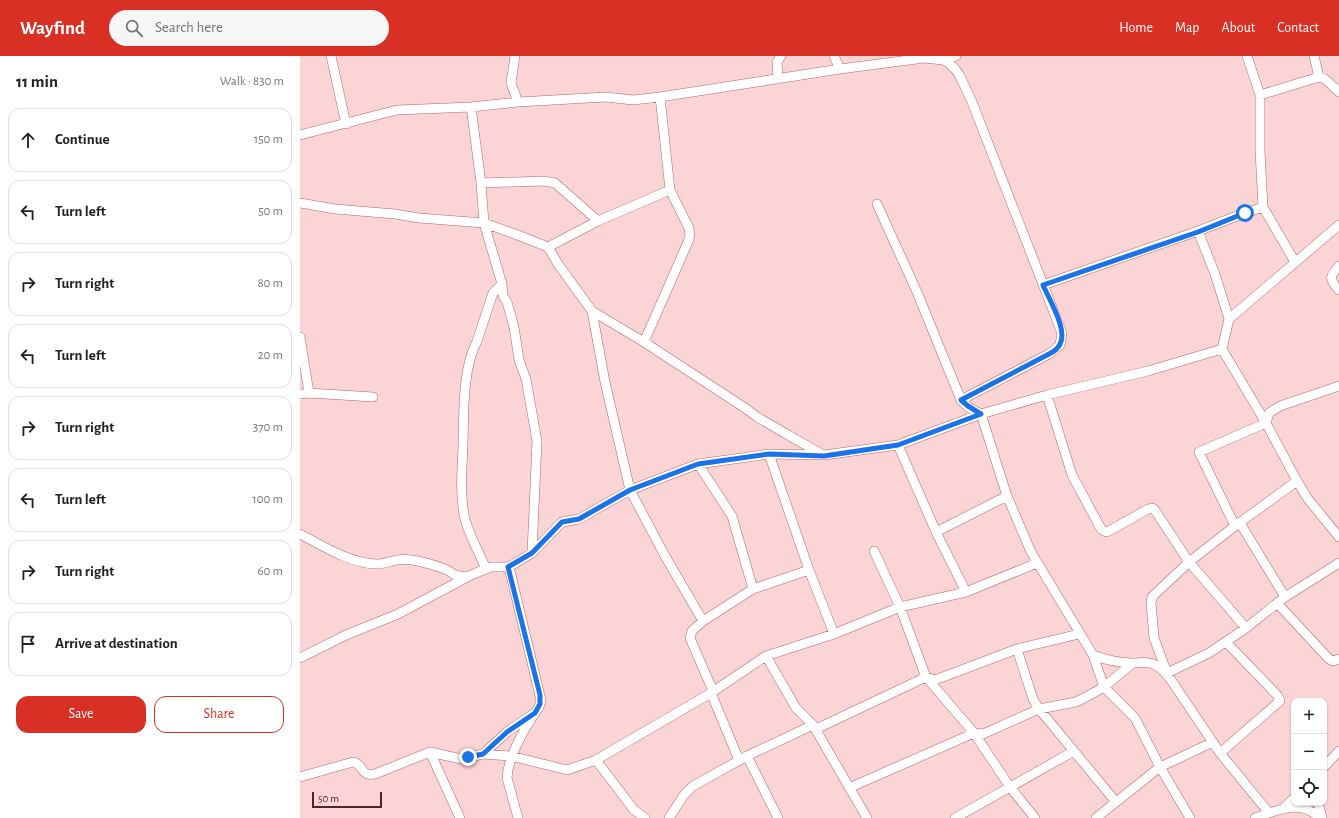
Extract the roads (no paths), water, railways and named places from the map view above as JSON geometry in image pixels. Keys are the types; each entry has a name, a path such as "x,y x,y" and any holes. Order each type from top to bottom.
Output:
{"street":[{"path":"330,56 346,124"},
{"path":"515,56 511,83 518,102"},
{"path":"778,80 777,62 781,56"},
{"path":"834,56 840,69"},
{"path":"1247,56 1260,95 1260,151 1263,208 1295,262"},
{"path":"1314,56 1319,77"},
{"path":"300,135 397,110 471,107 518,102 606,97 634,100 778,80 840,69 924,58 948,58 955,68 972,102 1043,285 1062,328 1062,339 1060,345 1049,354 961,400"},
{"path":"1260,95 1319,77 1325,79 1339,92"},
{"path":"644,342 690,236 688,228 670,190 660,97"},
{"path":"471,107 481,183 484,223 502,284 503,296 507,302 514,327 519,360 526,379 537,441 532,553"},
{"path":"481,183 544,181 555,183 598,221"},
{"path":"548,247 598,221 670,190"},
{"path":"300,203 335,209 484,223 548,247 558,264 592,311 644,342 757,417 824,456"},
{"path":"877,204 917,292 961,400 981,414 1007,496 1037,563 1093,655 1104,687 1135,718 1160,767 1190,818"},
{"path":"1043,285 1263,208"},
{"path":"1229,319 1339,225"},
{"path":"1198,232 1215,274 1229,319 1222,349 1266,423 1308,499 1339,537"},
{"path":"1339,266 1332,273 1331,278 1332,282 1339,290"},
{"path":"486,569 464,516 461,494 464,411 467,370 473,348 477,341 493,293 502,284"},
{"path":"592,311 605,382 630,490 664,556 704,621"},
{"path":"300,337 305,393 373,397"},
{"path":"300,658 346,636 398,614 471,575 486,569 508,567 532,553 562,522 579,519 630,490 698,464 769,454 824,456 898,445 981,414 1047,395 1148,371 1222,349"},
{"path":"1266,423 1269,412 1274,409 1339,386"},
{"path":"1047,395 1072,475 1101,529 1106,532 1109,531 1152,508 1157,512 1188,562 1246,628"},
{"path":"1266,423 1199,452 1237,524 1285,597"},
{"path":"898,445 936,532 966,592"},
{"path":"769,454 809,570 834,634"},
{"path":"698,464 732,516 753,589"},
{"path":"1269,813 1220,753 1165,672 1154,638 1151,603 1152,597 1188,562 1237,524 1297,481"},
{"path":"936,532 1007,496"},
{"path":"300,534 316,544 354,560 378,564 397,560 419,561 445,569 456,576 471,575"},
{"path":"874,551 900,607 926,677 974,733 1010,788 1035,818"},
{"path":"300,777 353,762 356,762 366,774 375,774 430,752 461,759 483,754 511,756 567,770 596,760 712,692 766,656 834,634 900,607 966,592 1037,563"},
{"path":"1165,672 1209,653 1246,628 1285,597 1339,563"},
{"path":"508,567 540,695 540,704 511,756 507,778 518,818"},
{"path":"778,818 743,758 712,692 690,638 692,631 704,621 753,589 809,570"},
{"path":"1277,603 1329,659 1333,661 1339,658"},
{"path":"766,656 796,708 816,729 926,677 935,680 1017,649 1079,634"},
{"path":"1220,753 1280,701 1278,696 1226,642"},
{"path":"1017,649 1034,699 1039,709 1116,802"},
{"path":"1093,655 1107,660 1150,663 1156,665 1165,672"},
{"path":"849,788 974,733 983,734 1039,709 1076,702 1104,687 1133,663"},
{"path":"483,754 507,732 535,713"},
{"path":"669,818 687,791 693,786 743,758 813,725"},
{"path":"813,725 867,818"},
{"path":"1096,818 1160,767 1213,742"},
{"path":"954,818 1074,751"},
{"path":"430,752 460,818"},
{"path":"1327,764 1339,752"},
{"path":"596,760 634,810 645,818"},
{"path":"1284,808 1291,801"},
{"path":"1319,806 1321,818"},
{"path":"1256,818 1284,808 1302,808 1312,811 1321,818"}]}
